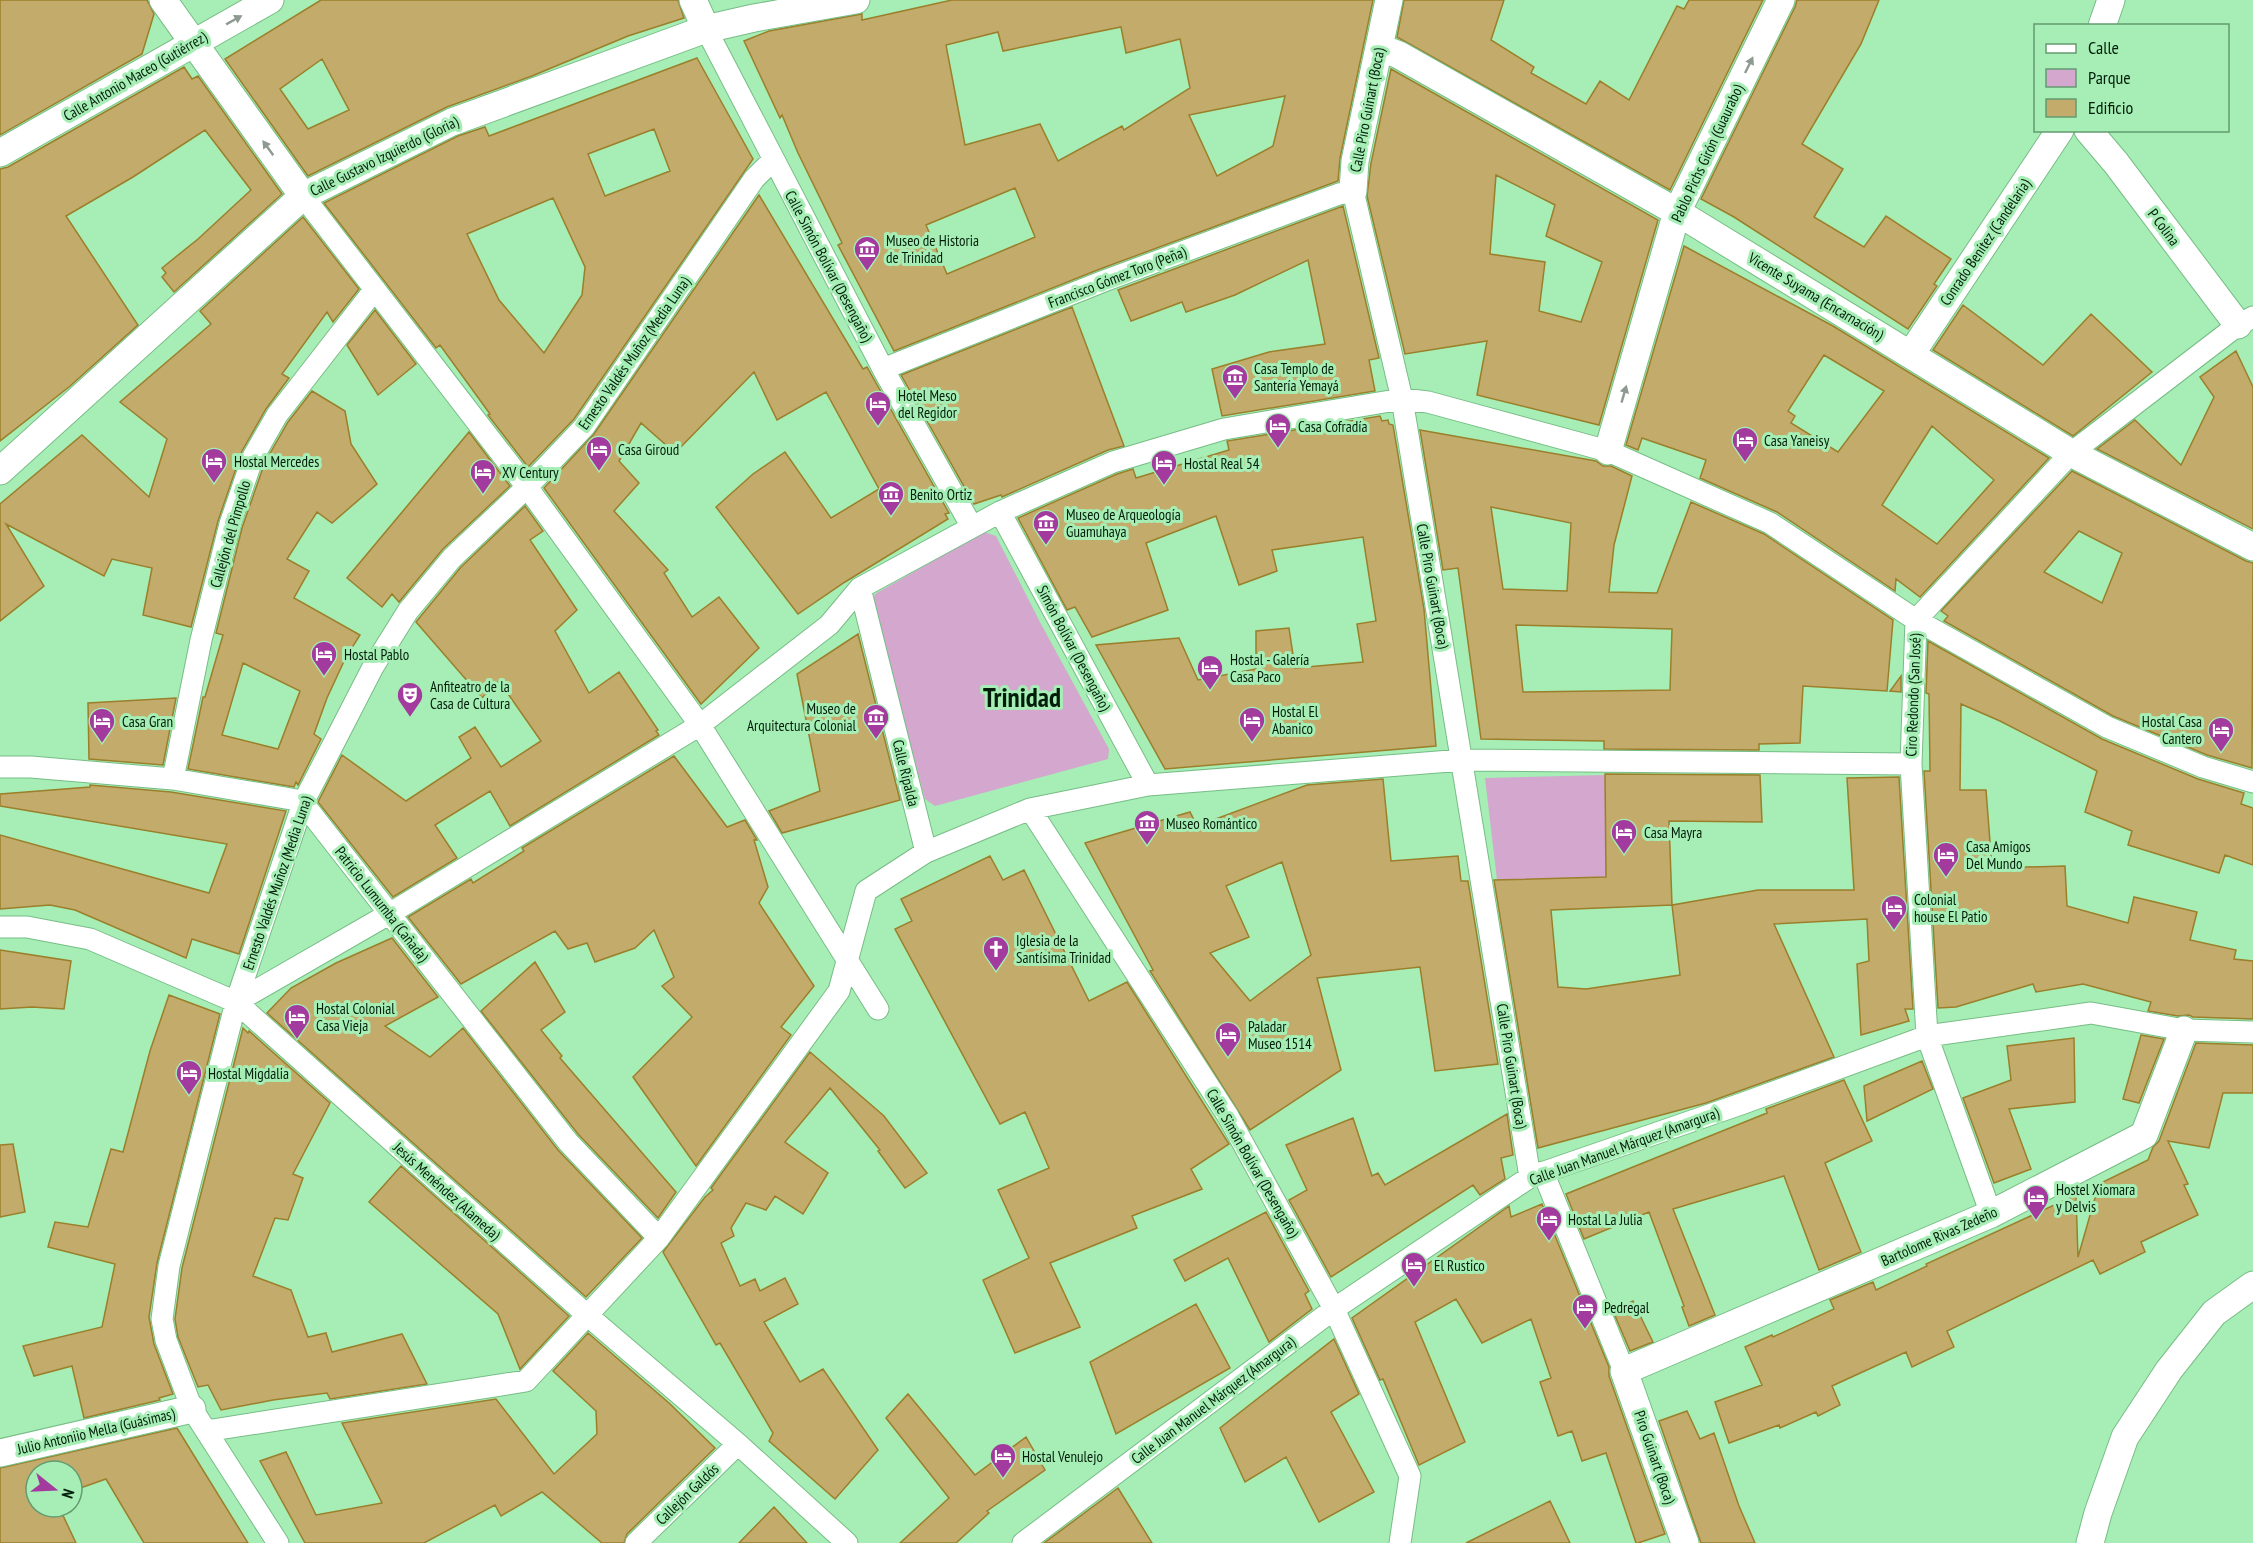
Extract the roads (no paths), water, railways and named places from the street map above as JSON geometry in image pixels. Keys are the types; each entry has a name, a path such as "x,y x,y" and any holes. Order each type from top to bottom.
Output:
{"street":[{"path":"163,0 192,44 303,196 527,487 700,725 878,1009"},
{"name":"Calle Antonio Maceo (Gutiérrez)","path":"0,153 270,0"},
{"name":"Calle Simón Bolívar (Desengaño)","path":"693,0 773,160 883,369 972,527"},
{"name":"Calle Gustavo Izquierdo (Gloria)","path":"0,471 303,196 452,122 706,29 856,0"},
{"name":"Calle Piro Guinart (Boca)","path":"1389,0 1355,161 1353,191 1402,399 1463,760 1537,1174 1624,1371"},
{"name":"Pablo Pichs Girón (Guaurabo)","path":"1608,451 1677,212 1781,0"},
{"path":"2103,24 2111,0"},
{"name":"Vicente Suyama (Encarnación)","path":"1379,47 1399,55 1677,212 2071,453 2253,547"},
{"name":"Conrado Benítez (Candelaria)","path":"1911,354 2059,132"},
{"name":"P Colina","path":"2090,132 2245,321"},
{"name":"Ernesto Valdés Muñoz (Media Luna)","path":"278,1543 199,1420 166,1340 162,1319 164,1296 236,1002 303,803 373,667 408,610 452,558 527,487 584,427 754,179 773,160"},
{"name":"Francisco Gómez Toro (Peña)","path":"883,369 1104,282 1328,198 1353,191"},
{"name":"Callejón del Pimpollo","path":"173,778 204,628 230,524 253,457 277,416 375,289"},
{"name":"Ciro Redondo (San José)","path":"1991,1214 1928,1036 1911,764 1916,620 2071,453 2245,321"},
{"path":"236,1002 389,914 700,725 829,625 860,588 1000,512 1113,462 1224,429 1402,399 1428,402 1608,451 1770,524 1916,620 2107,727 2204,767 2253,782"},
{"name":"Simón Bolívar (Desengaño)","path":"1000,512 1148,785"},
{"name":"Calle Ripalda","path":"860,588 926,852"},
{"path":"199,1420 526,1381 659,1238 839,991 846,958 866,891 926,852 1030,809 1148,785 1463,760 1911,764"},
{"path":"0,767 32,767 173,778 303,803"},
{"name":"Patricio Lumumba (Cañada)","path":"303,803 568,1142 659,1238"},
{"name":"Calle Simón Bolívar (Desengaño)","path":"1030,809 1228,1116 1334,1309 1410,1476 1400,1543"},
{"name":"Jesús Menéndez (Alameda)","path":"0,927 27,927 90,939 236,1002 587,1316 738,1444 847,1543"},
{"name":"Calle Juan Manuel Márquez (Amargura)","path":"1023,1543 1334,1309 1537,1174 1742,1104 1928,1036 2091,1013 2184,1030 2253,1032"},
{"name":"Bartolome Rivas Zedeño","path":"1624,1371 1991,1214 2144,1135 2184,1030"},
{"path":"2090,1543 2098,1512 2125,1437 2169,1370 2214,1313 2253,1285"},
{"name":"Piro Guinart (Boca)","path":"1624,1371 1680,1541"},
{"name":"Julio Antoniio Mella (Guásimas)","path":"0,1453 199,1420"},
{"name":"Callejón Galdós","path":"636,1543 738,1444"}],"place":[{"name":"Museo de Historia de Trinidad","path":"867,272"},
{"name":"Casa Templo de Santería Yemayá","path":"1235,400"},
{"name":"Hotel Meso del Regidor","path":"878,427"},
{"name":"Casa Cofradía","path":"1278,449"},
{"name":"Casa Yaneisy","path":"1745,463"},
{"name":"Casa Giroud","path":"599,472"},
{"name":"Hostal Mercedes","path":"214,484"},
{"name":"Hostal Real 54","path":"1164,486"},
{"name":"XV Century","path":"483,495"},
{"name":"Benito Ortiz","path":"891,517"},
{"name":"Museo de Arqueología Guamuhaya","path":"1046,546"},
{"name":"Hostal Pablo","path":"324,677"},
{"name":"Hostal - Galería Casa Paco","path":"1210,691"},
{"name":"Anfiteatro de la Casa de Cultura","path":"410,718"},
{"name":"Museo de Arquitectura Colonial","path":"876,740"},
{"name":"Hostal El Abanico","path":"1252,743"},
{"name":"Casa Gran","path":"102,744"},
{"name":"Hostal Casa Cantero","path":"2221,753"},
{"name":"Museo Romántico","path":"1147,846"},
{"name":"Casa Mayra","path":"1624,855"},
{"name":"Casa Amigos Del Mundo","path":"1946,878"},
{"name":"Colonial house El Patio","path":"1894,931"},
{"name":"Iglesia de la Santísima Trinidad","path":"996,972"},
{"name":"Hostal Colonial Casa Vieja","path":"297,1040"},
{"name":"Paladar Museo 1514","path":"1228,1058"},
{"name":"Hostal Migdalia","path":"189,1096"},
{"name":"Hostel Xiomara y Delvis","path":"2036,1221"},
{"name":"Hostal La Julia","path":"1549,1242"},
{"name":"El Rustico","path":"1414,1288"},
{"name":"Pedregal","path":"1585,1330"},
{"name":"Hostal Venulejo","path":"1003,1479"}],"district":[{"name":"Trinidad","path":"1022,697"}]}
